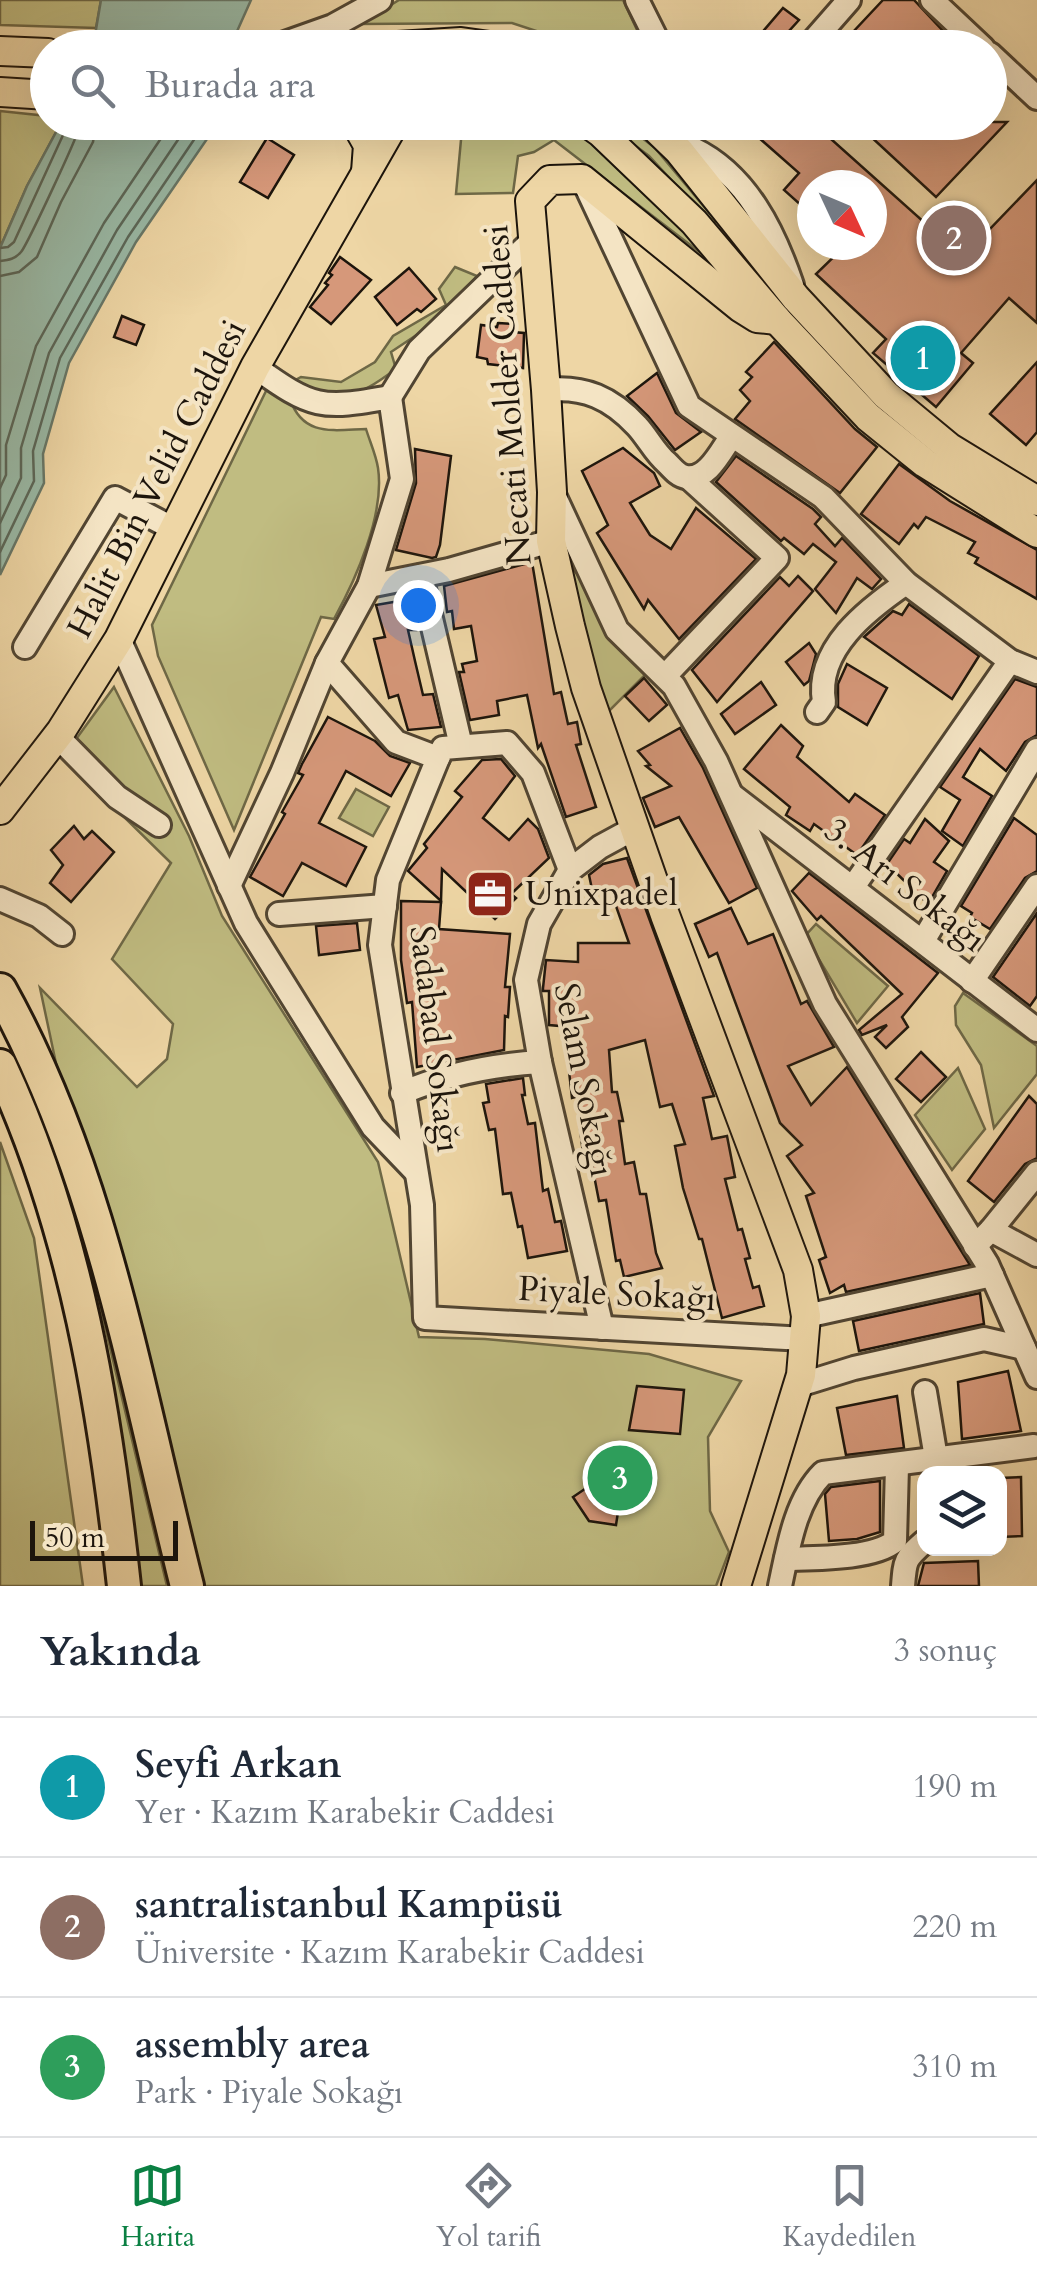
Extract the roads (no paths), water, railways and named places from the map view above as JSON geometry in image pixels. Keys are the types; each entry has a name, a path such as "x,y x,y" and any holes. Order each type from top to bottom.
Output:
{"highway":[{"path":"0,990 33,1053 82,1179 126,1336 187,1586"},
{"path":"0,1066 50,1192 64,1242 96,1388 124,1586"}],"main road":[{"path":"0,51 30,52"},
{"path":"0,92 30,94"},
{"path":"365,140 366,172"},
{"name":"Halit Bin Velid Caddesi","path":"0,810 57,736 119,639 255,367 385,140"},
{"path":"608,140 694,222 777,320 868,417 938,472 1037,533"},
{"path":"668,140 796,298 886,395 950,448 1037,501"},
{"path":"582,179 742,308 757,318 777,320"},
{"name":"Necati Molder Caddesi","path":"582,179 550,180 530,200 546,390 551,541 586,688 798,1270 806,1328 802,1375 736,1586"},
{"path":"777,320 796,298"}],"street":[{"path":"322,30 380,0"},
{"path":"636,0 652,30"},
{"path":"822,30 849,0"},
{"path":"932,0 964,30"},
{"path":"1007,70 1037,98"},
{"path":"679,140 679,151"},
{"path":"582,179 689,406 822,498 906,582 1010,661 1037,672"},
{"path":"230,886 327,662 369,586 402,479 390,397 419,350 533,240"},
{"path":"255,367 299,399 342,406 390,397"},
{"path":"546,390 569,388 598,393 636,425 662,459 689,478 777,558 665,676"},
{"path":"689,478 709,468 730,437"},
{"path":"552,492 617,630 674,686 716,761 825,1004 983,1238 992,1275 1037,1377"},
{"path":"25,647 116,498 174,529"},
{"path":"369,586 422,576 551,541"},
{"path":"422,576 461,746"},
{"path":"816,712 824,702 822,692 831,656 862,615 906,582"},
{"path":"119,639 246,923 373,1127 416,1172"},
{"path":"853,888 1010,661"},
{"path":"327,662 396,742 438,758 443,748 507,742 533,773 570,870"},
{"path":"57,736 118,797 159,825"},
{"path":"923,941 1037,750"},
{"name":"Sadabad Sokağı","path":"426,1318 422,1205 380,945 388,880 438,758"},
{"name":"3. Arı Sokağı","path":"730,794 1037,1030"},
{"name":"Selam Sokağı","path":"602,1328 540,1062 526,980 539,924 570,870 600,847 635,828"},
{"path":"972,981 1037,886"},
{"path":"0,899 39,916 62,934"},
{"path":"279,914 385,906"},
{"path":"402,1094 430,1081 540,1062"},
{"path":"983,1238 1037,1173"},
{"path":"983,1238 1037,1255"},
{"name":"Piyale Sokağı","path":"426,1318 602,1328 806,1328 992,1275"},
{"path":"796,1386 854,1368 984,1339 1024,1348"},
{"path":"925,1392 936,1466 1034,1446"},
{"path":"786,1559 888,1547 895,1541 898,1525 898,1466"},
{"path":"780,1586 808,1492 820,1476 917,1466"},
{"path":"903,1586 905,1561 917,1547"}],"water":[{"path":"101,0 251,0 238,30 96,30"},
{"path":"52,140 206,140 136,242 69,363 43,454 44,483 0,575 0,248"}],"place":[{"name":"santralistanbul Kampüsü","path":"954,238"},
{"name":"Seyfi Arkan","path":"923,358"},
{"name":"Unixpadel","path":"490,894"},
{"name":"assembly area","path":"620,1478"}]}
